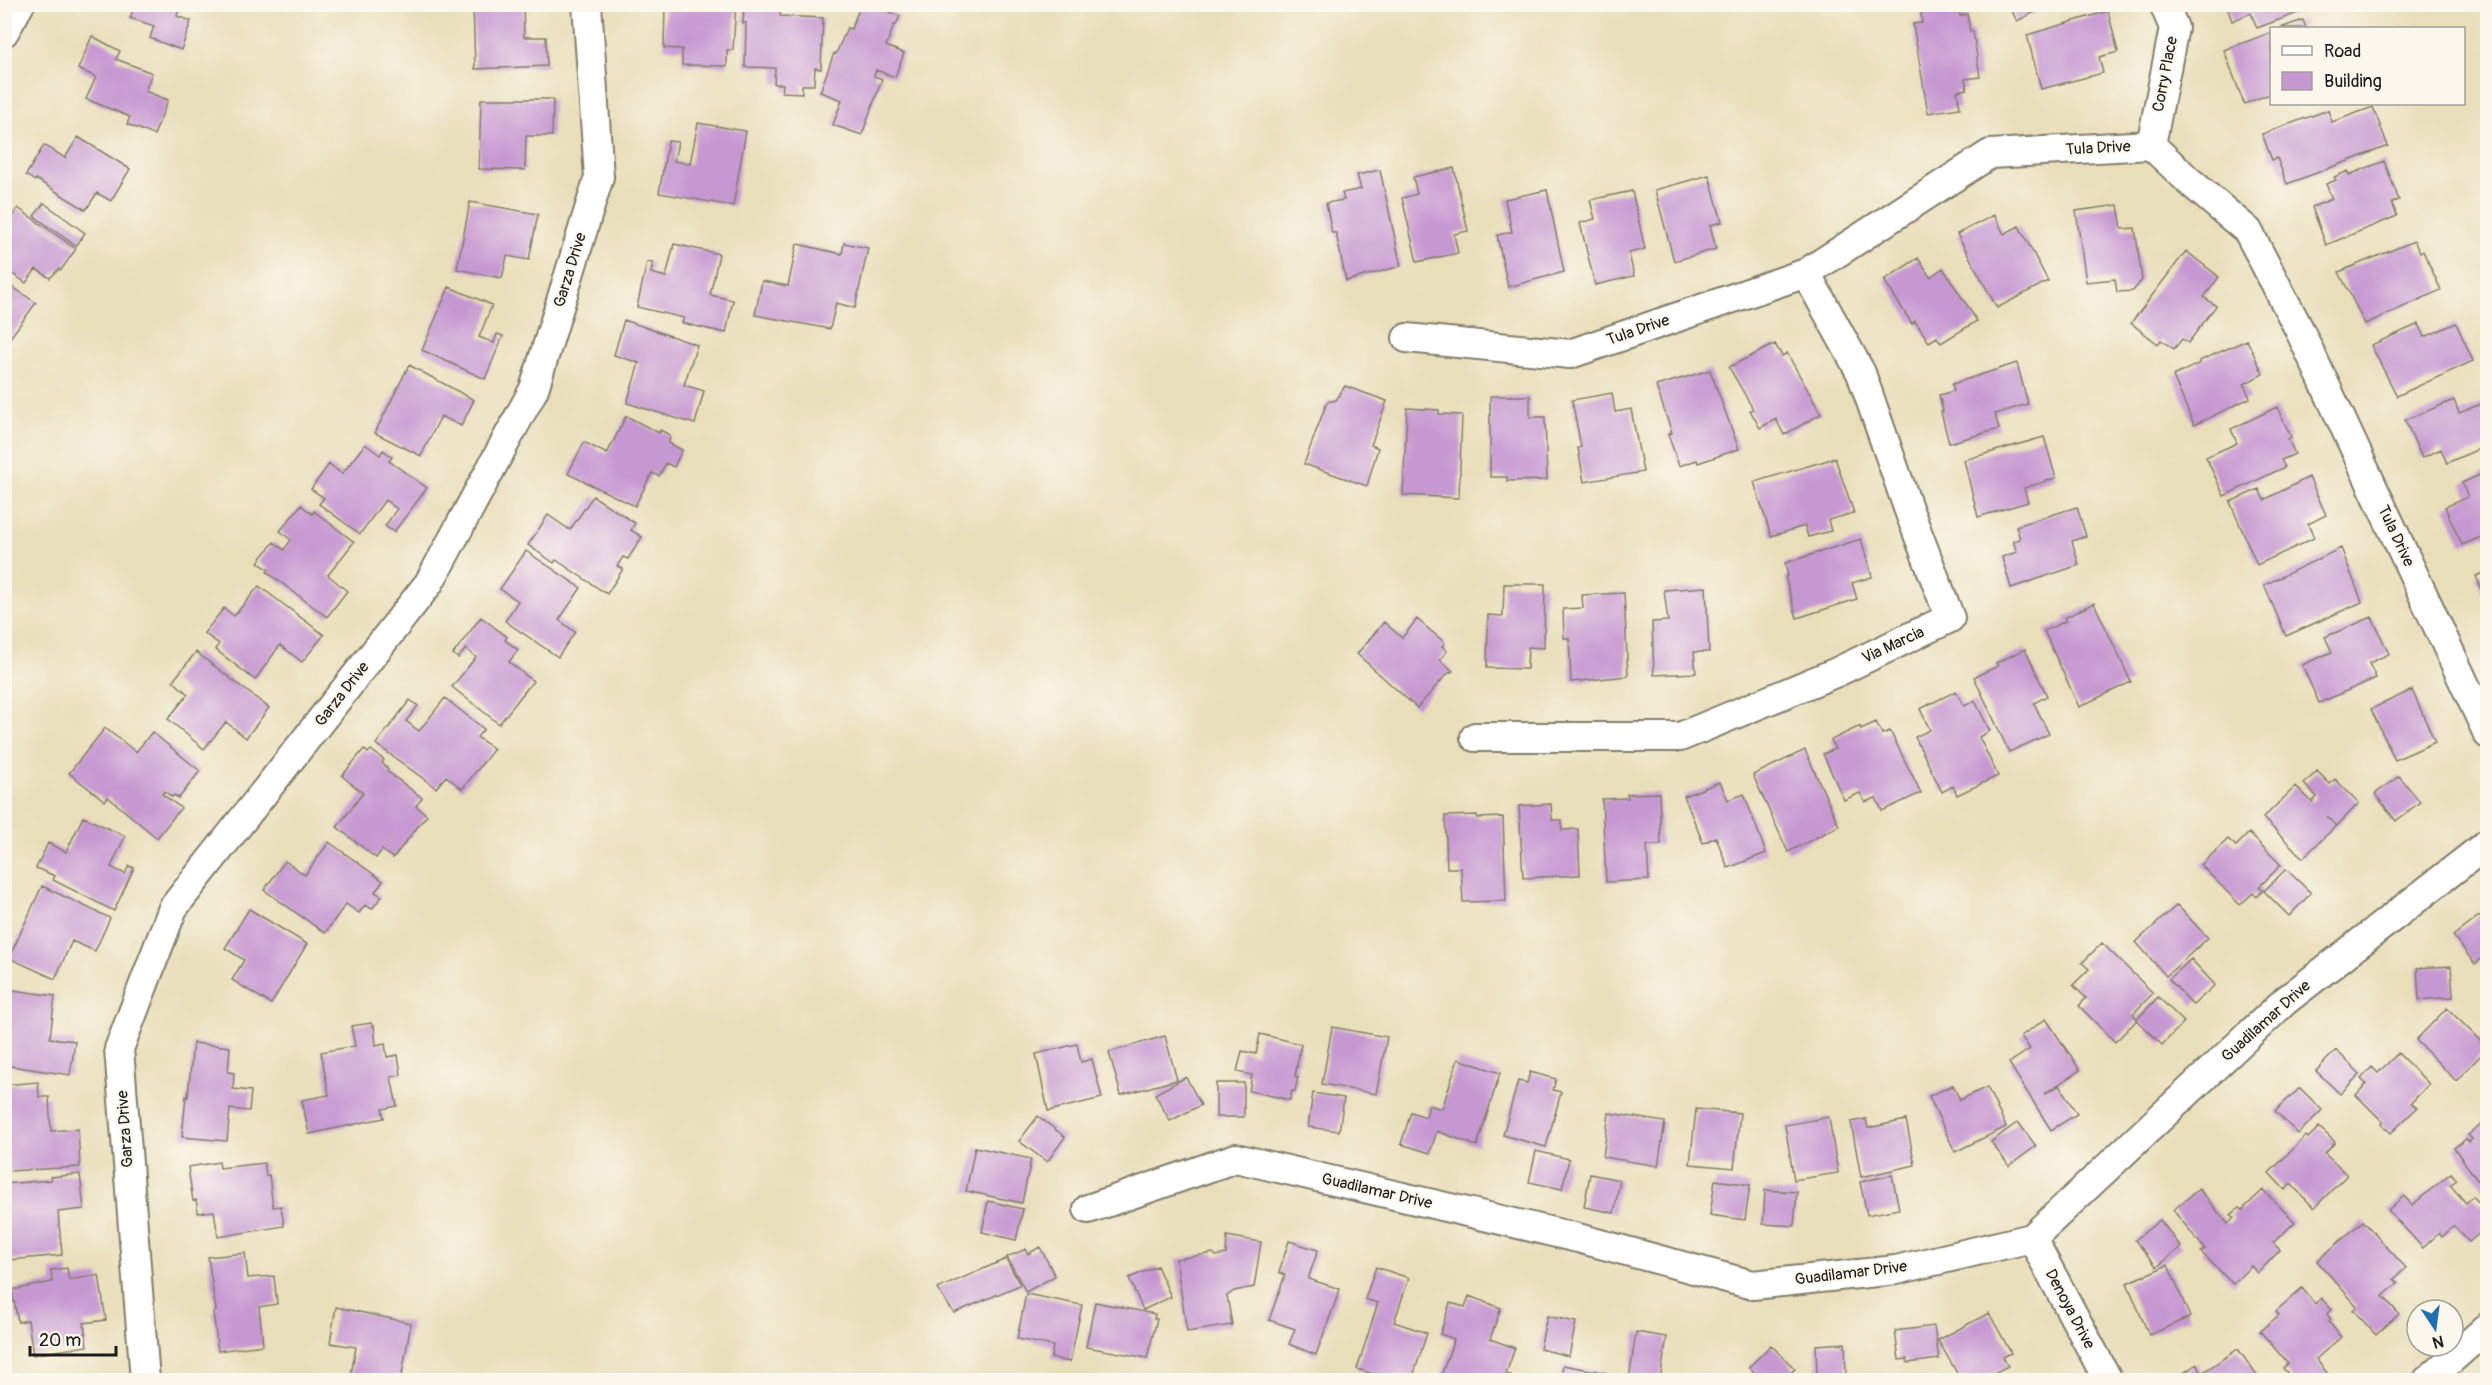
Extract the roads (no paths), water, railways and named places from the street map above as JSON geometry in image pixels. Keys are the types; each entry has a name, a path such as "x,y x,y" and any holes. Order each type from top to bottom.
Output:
{"street":[{"path":"4,32 20,4"},
{"name":"Garza Drive","path":"145,1380 119,1049 173,908 429,583 534,389 599,177 587,4"},
{"name":"Corry Place","path":"2151,145 2174,28 2164,4"},
{"name":"Tula Drive","path":"1407,338 1570,354 1806,273 1990,154 2151,145 2248,231 2300,329 2487,734"},
{"name":"Via Marcia","path":"1474,736 1680,738 1837,672 1950,618 1908,508 1861,373 1806,273"},
{"name":"Guadilamar Drive","path":"1088,1209 1236,1158 1578,1238 1753,1285 1896,1270 2032,1238 2285,1001 2487,843"},
{"name":"Denoya Drive","path":"2032,1238 2108,1380"},
{"path":"2428,1380 2487,1327"}]}
